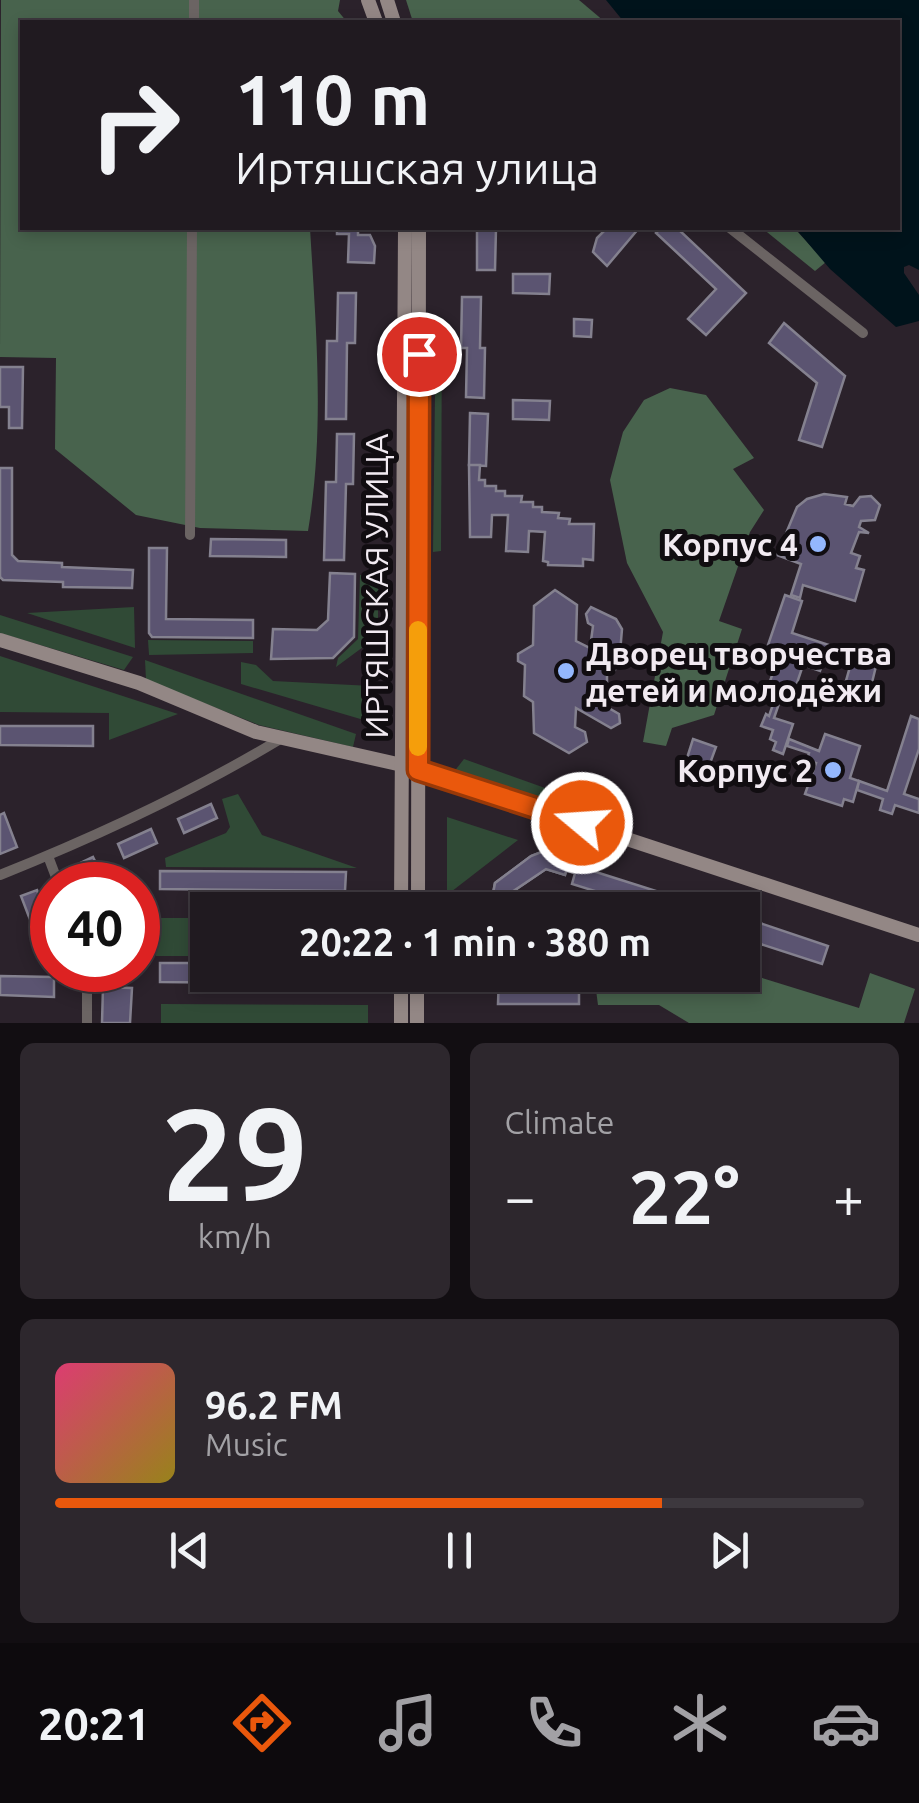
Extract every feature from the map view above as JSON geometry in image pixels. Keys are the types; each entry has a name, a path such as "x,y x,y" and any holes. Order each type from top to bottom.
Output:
{"street":[{"path":"190,535 192,230"},
{"name":"ИРТЯШСКАЯ УЛИЦА","path":"406,230 413,283"},
{"name":"ИРТЯШСКАЯ УЛИЦА","path":"402,892 402,765 411,569 413,283 420,230"},
{"path":"733,230 864,333"},
{"name":"ИРТЯШСКАЯ УЛИЦА","path":"411,569 418,892"},
{"path":"0,640 139,683 232,724 402,765 919,934"},
{"path":"0,875 48,856 244,761 282,738"},
{"path":"48,856 50,862"},
{"path":"87,992 87,1023"},
{"path":"401,992 401,1023"},
{"path":"417,1023 418,992"}],"green space":[{"path":"1,0 340,0 338,11 345,20 20,20 20,230 310,230 318,417 308,531 200,528 136,515 55,449 56,358 0,357"},
{"path":"406,0 579,0 603,20 412,20"},
{"path":"764,230 796,230 826,262 815,271"},
{"path":"436,316 442,318 441,551 433,552"},
{"path":"670,388 706,395 754,458 733,469 764,510 750,532 719,621 742,629 714,715 672,728 666,746 643,742 663,632 627,563 610,480 623,432 644,400"},
{"path":"360,575 378,575 378,636 336,667 338,658 358,639"},
{"path":"134,607 135,648 27,613"},
{"path":"0,615 133,657 124,670 0,633"},
{"path":"148,640 253,641 253,653 149,655"},
{"path":"0,656 178,714 109,740 109,713 0,712"},
{"path":"145,660 356,734 353,747 259,725 146,680"},
{"path":"241,662 256,665 273,681 372,686 374,723 241,684"},
{"path":"464,759 615,813 611,826 453,773"},
{"path":"238,794 262,835 357,868 166,867 165,858 226,833 230,827 222,799"},
{"path":"447,817 518,840 451,892 447,892"},
{"path":"160,918 190,918 190,956 160,956"},
{"path":"870,973 915,989 904,1023 689,1023 659,1005 598,1005 596,992 760,992 760,977 859,1008"},
{"path":"161,1004 368,1005 368,1023 161,1023"}],"water":[{"path":"606,0 919,0 919,270 909,265 904,267 904,273 919,295 919,321 896,327 830,269 797,230 900,230 900,20 622,20"}],"building":[{"path":"337,230 358,230 358,235 370,235 375,246 374,263 348,262 349,234 337,234"},
{"path":"477,230 496,230 495,270 477,270"},
{"path":"605,230 637,230 607,266 593,252 597,238"},
{"path":"679,230 746,293 706,335 688,319 716,289 656,233"},
{"path":"513,274 550,274 549,294 513,293"},
{"path":"338,293 356,293 355,343 347,343 346,419 326,419 327,341 337,341"},
{"path":"462,297 481,297 484,398 466,397 467,348 461,348"},
{"path":"574,319 592,320 591,337 574,336"},
{"path":"784,323 845,376 822,447 799,440 817,383 769,343"},
{"path":"0,367 23,367 22,428 9,428 9,407 0,407"},
{"path":"513,400 550,401 549,420 513,419"},
{"path":"470,413 488,414 486,466 469,465"},
{"path":"337,434 354,434 353,484 346,484 344,560 324,560 326,482 336,482"},
{"path":"469,465 480,465 479,480 485,480 485,486 496,486 496,491 505,491 505,496 522,496 521,502 533,502 533,507 542,507 542,512 559,513 558,518 570,519 569,524 594,524 593,560 583,559 583,566 548,565 543,561 545,532 529,531 528,552 506,551 508,515 492,515 491,537 470,537"},
{"path":"0,468 12,468 12,555 18,561 133,570 132,588 63,587 63,582 3,580"},
{"name":"Корпус 4","path":"824,494 847,497 845,504 853,506 860,497 871,496 880,505 875,520 861,521 859,527 869,533 859,532 851,553 860,556 856,568 864,570 855,601 803,585 800,598 791,595 801,564 777,555 797,507"},
{"path":"211,539 286,540 286,557 210,556"},
{"path":"149,548 167,548 166,619 253,620 253,638 152,637"},
{"path":"330,573 355,574 354,637 333,658 271,659 273,629 317,630 328,620"},
{"name":"Дворец творчества детей и молодёжи","path":"555,590 577,605 576,641 590,648 593,626 586,614 591,607 616,619 622,629 619,665 614,671 607,671 607,707 619,714 620,723 611,728 576,708 575,727 585,732 587,742 569,753 534,733 533,702 524,696 525,665 518,661 518,654 533,645 534,606"},
{"path":"785,595 802,601 792,633 829,645 820,671 803,665 792,698 782,695 774,718 793,724 783,754 773,750 773,730 761,726 777,693 767,690 780,652 767,648"},
{"path":"853,656 877,662 869,695 844,688"},
{"path":"911,716 919,719 919,749 904,794 919,799 919,813 895,805 892,814 880,810 883,799 857,790 859,781 887,791"},
{"path":"0,726 93,726 93,746 0,745"},
{"name":"Корпус 2","path":"825,734 860,746 850,778 859,781 853,802 844,799 842,806 805,794 816,763 807,760 809,753 787,746 789,739 819,751"},
{"path":"693,739 716,747 709,766 687,758"},
{"path":"211,804 217,818 184,833 178,819"},
{"path":"4,813 17,847 0,854 0,815"},
{"path":"151,829 157,843 124,858 118,844"},
{"path":"544,851 570,859 565,875 546,869 512,892 493,892 495,883"},
{"path":"556,852 570,859 568,864 577,866 575,873 566,871 565,875 546,869 512,892 493,892 495,883 531,856"},
{"path":"577,866 659,892 598,892 572,884"},
{"path":"160,871 346,872 345,891 160,889"},
{"path":"30,893 30,920 21,896"},
{"path":"760,923 828,946 822,964 760,944"},
{"path":"160,963 190,963 190,982 160,982"},
{"path":"0,976 30,977 30,992 54,992 54,997 0,995"},
{"path":"103,992 132,992 130,1023 102,1023"},
{"path":"498,992 579,992 579,1004 498,1004"}],"slow traffic":[{"path":"418,630 418,747"}],"place":[{"name":"Корпус 4","path":"818,544"},
{"name":"Дворец творчества детей и молодёжи","path":"566,671"},
{"name":"Корпус 2","path":"833,770"}],"route":[{"path":"419,354 418,770 582,823"}]}
